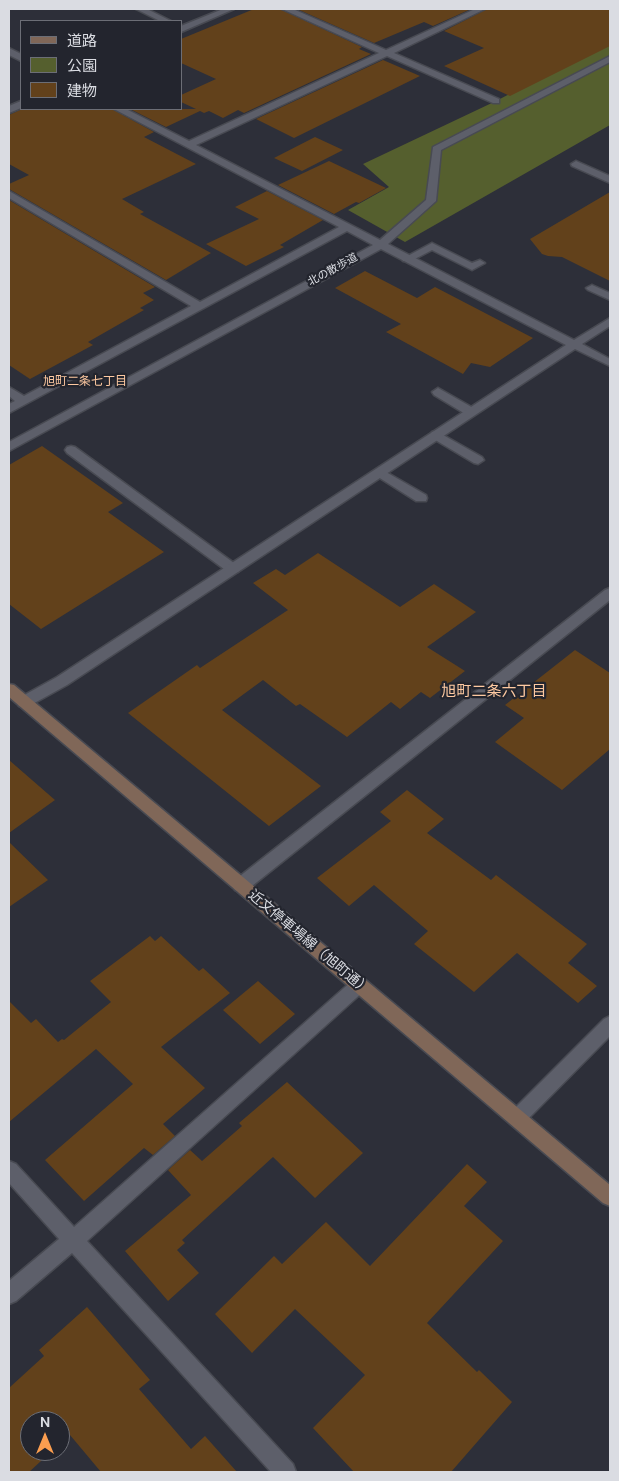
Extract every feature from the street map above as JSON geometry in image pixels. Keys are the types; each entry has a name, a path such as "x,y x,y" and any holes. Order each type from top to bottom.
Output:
{"main road":[{"name":"近文停車場線（旭町通）","path":"9,689 610,1197"}],"street":[{"path":"140,9 165,20"},
{"path":"182,28 230,9"},
{"path":"286,9 496,101"},
{"path":"189,145 481,9"},
{"name":"北の散歩道","path":"9,447 380,245 431,201 436,148 610,59"},
{"path":"122,110 610,363"},
{"path":"576,164 610,180"},
{"path":"9,194 199,306"},
{"path":"9,409 347,227"},
{"path":"407,259 432,246 472,267 480,262"},
{"path":"592,288 610,297"},
{"path":"24,702 62,681 610,321"},
{"path":"9,391 23,402"},
{"path":"438,392 471,412"},
{"path":"436,435 478,460"},
{"path":"72,450 233,569"},
{"path":"380,472 421,498"},
{"path":"241,885 610,593"},
{"path":"9,1294 73,1240 359,985"},
{"path":"517,1118 610,1024"},
{"path":"9,1170 285,1472"}],"green space":[{"path":"610,42 610,125 405,242 348,210 389,187 363,164 496,101"}],"building":[{"path":"254,9 280,9 362,47 359,49 371,54 244,113 238,110 223,118 209,111 204,113 200,111 166,127 132,110 196,109 182,102 182,95 216,79 182,63 182,39"},
{"path":"297,9 471,9 433,26 424,22 374,43"},
{"path":"487,9 610,9 610,46 510,96 444,66 484,48 444,31"},
{"path":"383,60 420,76 294,138 256,119"},
{"path":"20,110 114,110 154,132 144,137 196,164 122,199 144,212 140,214 211,253 166,280 9,189 9,184 29,175 9,164 9,115"},
{"path":"315,137 343,150 302,171 274,158"},
{"path":"329,161 386,188 334,214 278,185"},
{"path":"267,191 323,220 280,245 284,247 246,266 206,244 259,219 235,207"},
{"path":"610,192 610,281 562,257 542,254 530,239"},
{"path":"9,200 155,287 143,293 154,300 140,308 144,310 88,342 93,345 30,379 9,365"},
{"path":"365,271 417,298 435,287 533,338 490,367 471,363 463,374 386,332 401,324 335,288"},
{"path":"42,446 123,503 108,512 164,552 41,629 9,604 9,465"},
{"path":"318,553 400,607 434,584 476,612 427,647 465,671 430,698 421,692 400,709 391,702 347,737 300,704 296,706 263,680 222,710 321,786 269,826 128,713 197,665 200,668 288,610 253,583 276,569 285,575"},
{"path":"575,650 610,673 610,749 562,790 495,742 524,718 505,705"},
{"path":"9,760 55,800 9,833"},
{"path":"407,790 444,819 427,833 491,880 496,875 587,944 568,963 597,986 578,1003 517,953 474,992 414,944 428,931 374,885 349,906 317,878 391,821 380,812"},
{"path":"9,842 48,880 9,907"},
{"path":"150,936 155,941 161,936 199,971 203,968 230,993 161,1047 205,1088 163,1124 175,1136 153,1155 144,1148 84,1201 45,1160 133,1084 96,1049 9,1122 9,1001 31,1023 36,1019 58,1042 62,1039 64,1040 111,1002 90,981"},
{"path":"258,981 295,1014 260,1044 223,1010"},
{"path":"287,1082 363,1153 315,1198 273,1157 182,1240 185,1243 177,1250 199,1273 168,1301 125,1251 191,1195 168,1170 190,1150 202,1161 242,1126 239,1123"},
{"path":"467,1164 487,1182 464,1206 503,1241 427,1323 477,1372 479,1370 512,1402 451,1472 354,1472 313,1428 365,1375 295,1309 252,1353 215,1314 274,1256 282,1264 326,1222 370,1266"},
{"path":"87,1307 150,1380 139,1389 191,1449 205,1436 237,1472 101,1472 70,1435 70,1411 20,1411 20,1461 41,1461 29,1472 9,1472 9,1388 44,1356 39,1350"}],"district":[{"name":"旭町二条七丁目","path":"85,382"},
{"name":"旭町二条六丁目","path":"494,692"}]}
